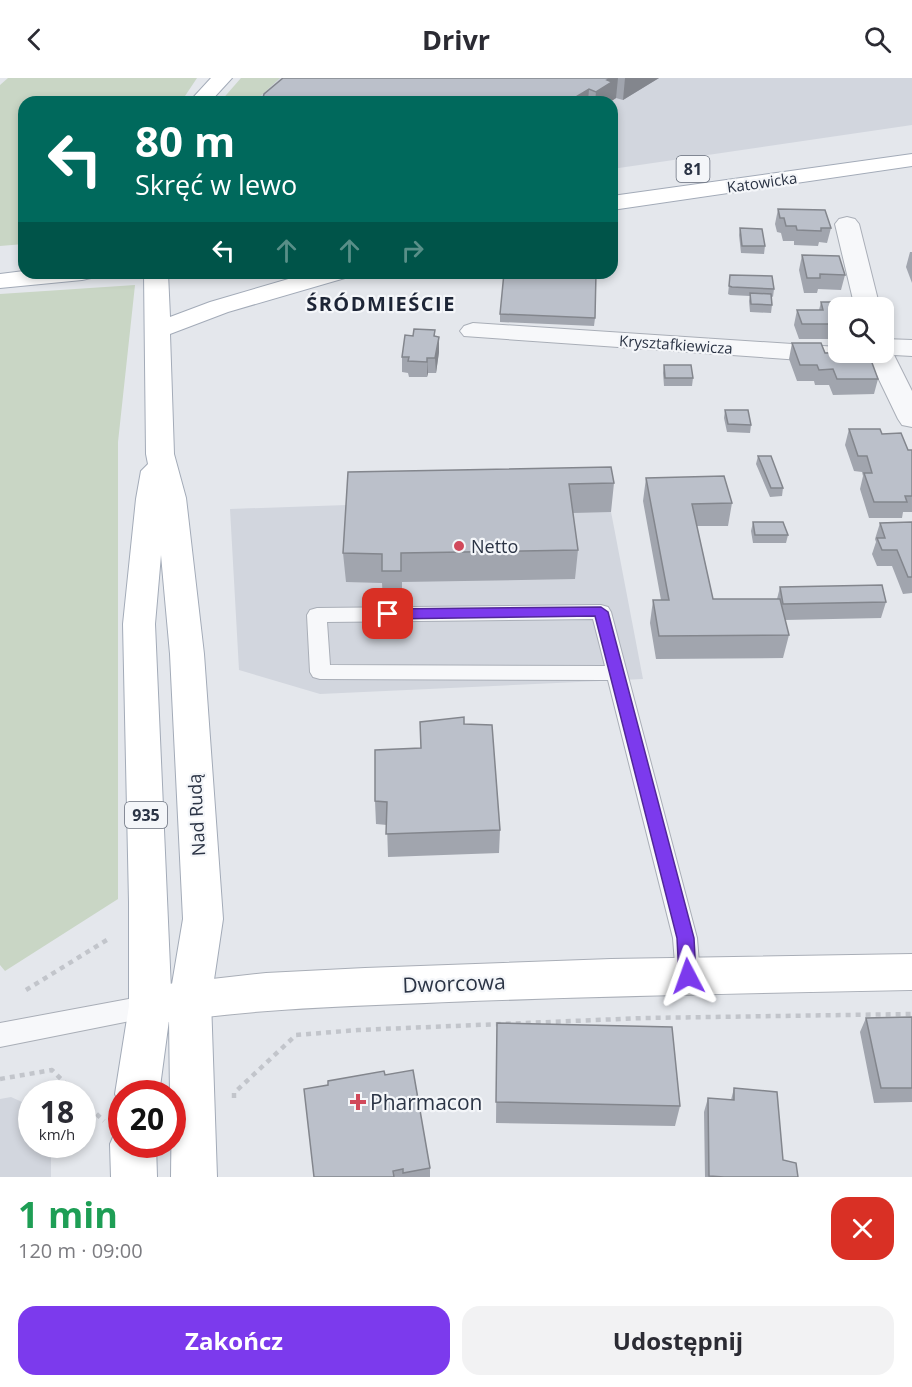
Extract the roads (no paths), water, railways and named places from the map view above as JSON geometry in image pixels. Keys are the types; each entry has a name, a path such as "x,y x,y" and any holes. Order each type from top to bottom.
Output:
{"main road":[{"path":"205,96 222,78"},
{"name":"Katowicka","path":"618,202 912,160"},
{"path":"0,259 18,258"},
{"path":"0,281 20,279"},
{"name":"Nad Rudą","path":"142,1080 202,919 187,654 171,498 160,454 156,279"},
{"path":"156,331 219,307 315,279"},
{"name":"Nad Rudą","path":"160,454 151,499 139,624 149,902 170,1003 194,1177"},
{"name":"Dworcowa","path":"170,1003 330,989 568,978 912,972"},
{"path":"128,1158 134,1177"}],"street":[{"path":"847,224 865,297"},
{"name":"Krysztafkiewicza","path":"473,331 828,349"},
{"name":"Krysztafkiewicza","path":"894,350 912,348"},
{"path":"886,363 912,419"}],"lane":[{"path":"618,673 320,672 317,615 601,612 618,673 685,938 688,976"},
{"name":"Dworcowa","path":"0,1035 170,1003"}],"place":[{"name":"Netto","path":"459,546"},
{"name":"Pharmacon","path":"358,1102"}],"district":[{"name":"ŚRÓDMIEŚCIE","path":"381,303"}]}
